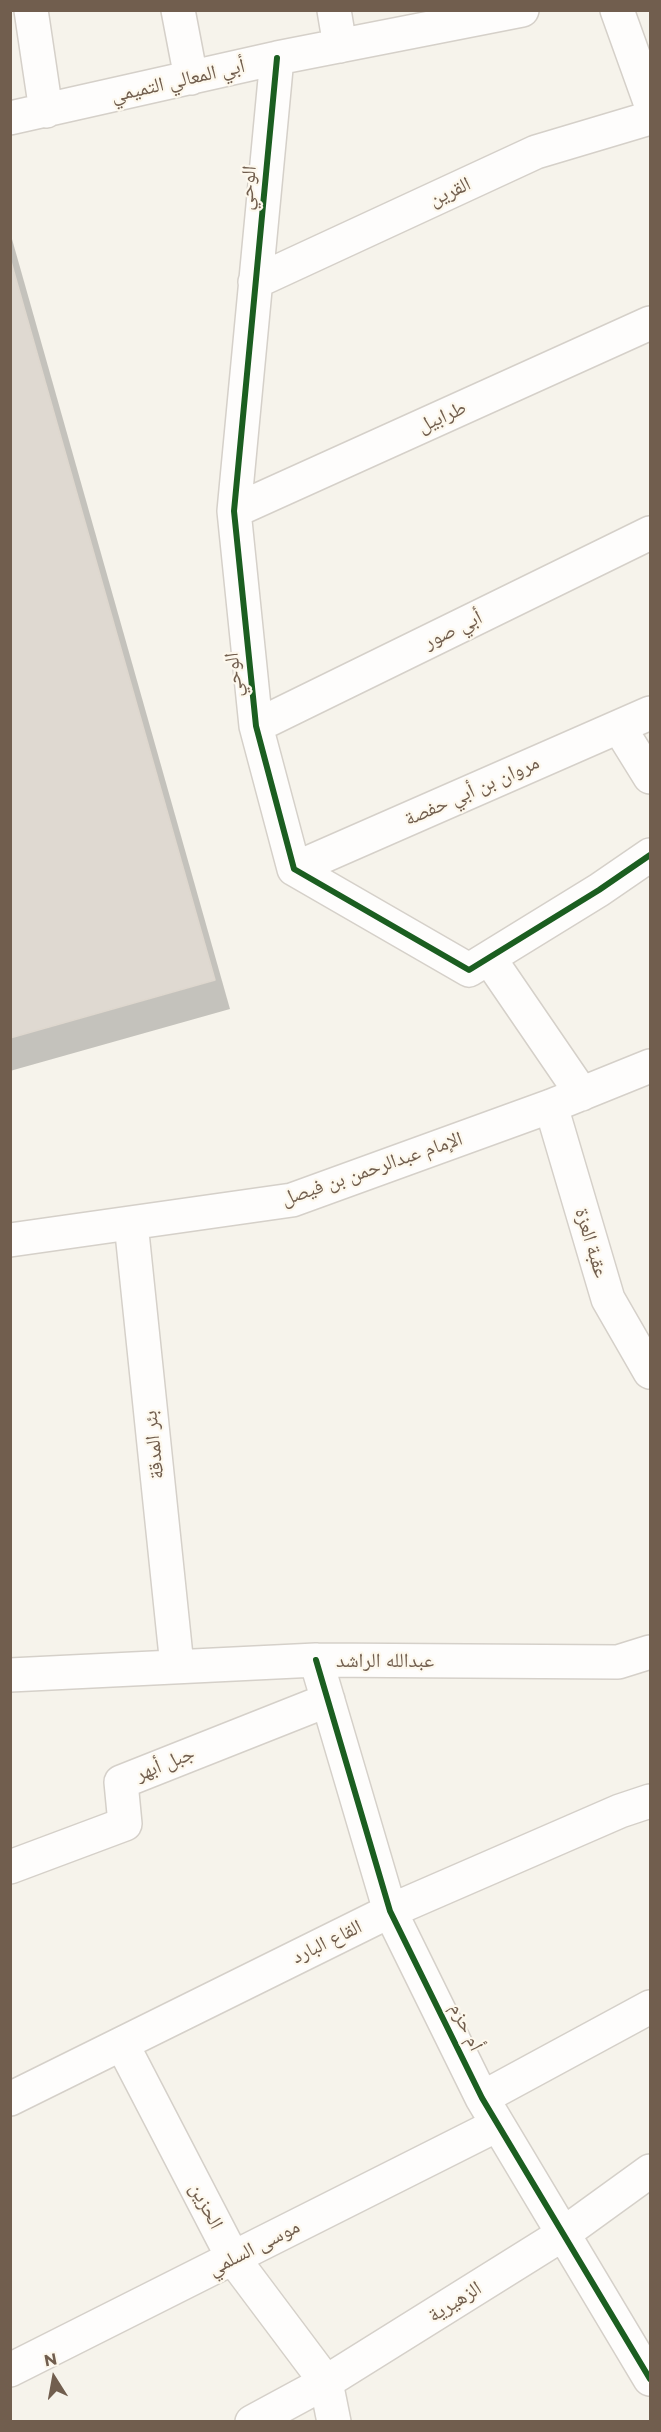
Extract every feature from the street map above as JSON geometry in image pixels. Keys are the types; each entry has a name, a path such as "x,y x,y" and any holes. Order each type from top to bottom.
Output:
{"street":[{"path":"31,10 46,111"},
{"path":"178,10 191,78"},
{"path":"334,10 340,46"},
{"name":"أبي المعالي التميمي","path":"10,118 340,46 459,16 522,10"},
{"path":"617,10 651,102"},
{"name":"الوحي","path":"277,58 234,511 256,726 294,869"},
{"name":"القرين","path":"255,282 536,152 651,118"},
{"name":"طرابيل","path":"234,511 651,323"},
{"name":"أبي صور","path":"256,726 651,533"},
{"name":"مروان بن أبي حفصة","path":"294,869 651,713"},
{"path":"619,727 651,777"},
{"path":"294,869 469,970 599,890 651,855"},
{"path":"489,958 582,1094"},
{"name":"الإمام عبدالرحمن بن فيصل","path":"10,1240 292,1200 550,1106 651,1066"},
{"name":"عقبة العزة","path":"550,1106 608,1299 651,1372"},
{"name":"بئر المدقة","path":"131,1223 177,1666"},
{"name":"عبدالله الراشد","path":"10,1675 316,1660 618,1662 651,1652"},
{"name":"أم حزم","path":"316,1660 390,1911 490,2112 651,2379"},
{"name":"جبل أبهر","path":"10,1867 124,1824 121,1782 328,1700"},
{"name":"القاع البارد","path":"10,2099 390,1911 620,1811 651,1801"},
{"name":"موسى السلمي","path":"10,2370 233,2258 490,2112 651,2007"},
{"name":"الحزين","path":"122,2044 233,2258 327,2382 334,2421"},
{"name":"الزهيرية","path":"252,2421 327,2382 563,2234 651,2171"}],"building":[{"path":"10,258 215,980 10,1038"}],"cycle path":[{"path":"277,58 234,511 256,726 294,869 469,970 599,890 650,855"},
{"path":"316,1660 390,1911 482,2098 650,2379"}]}
